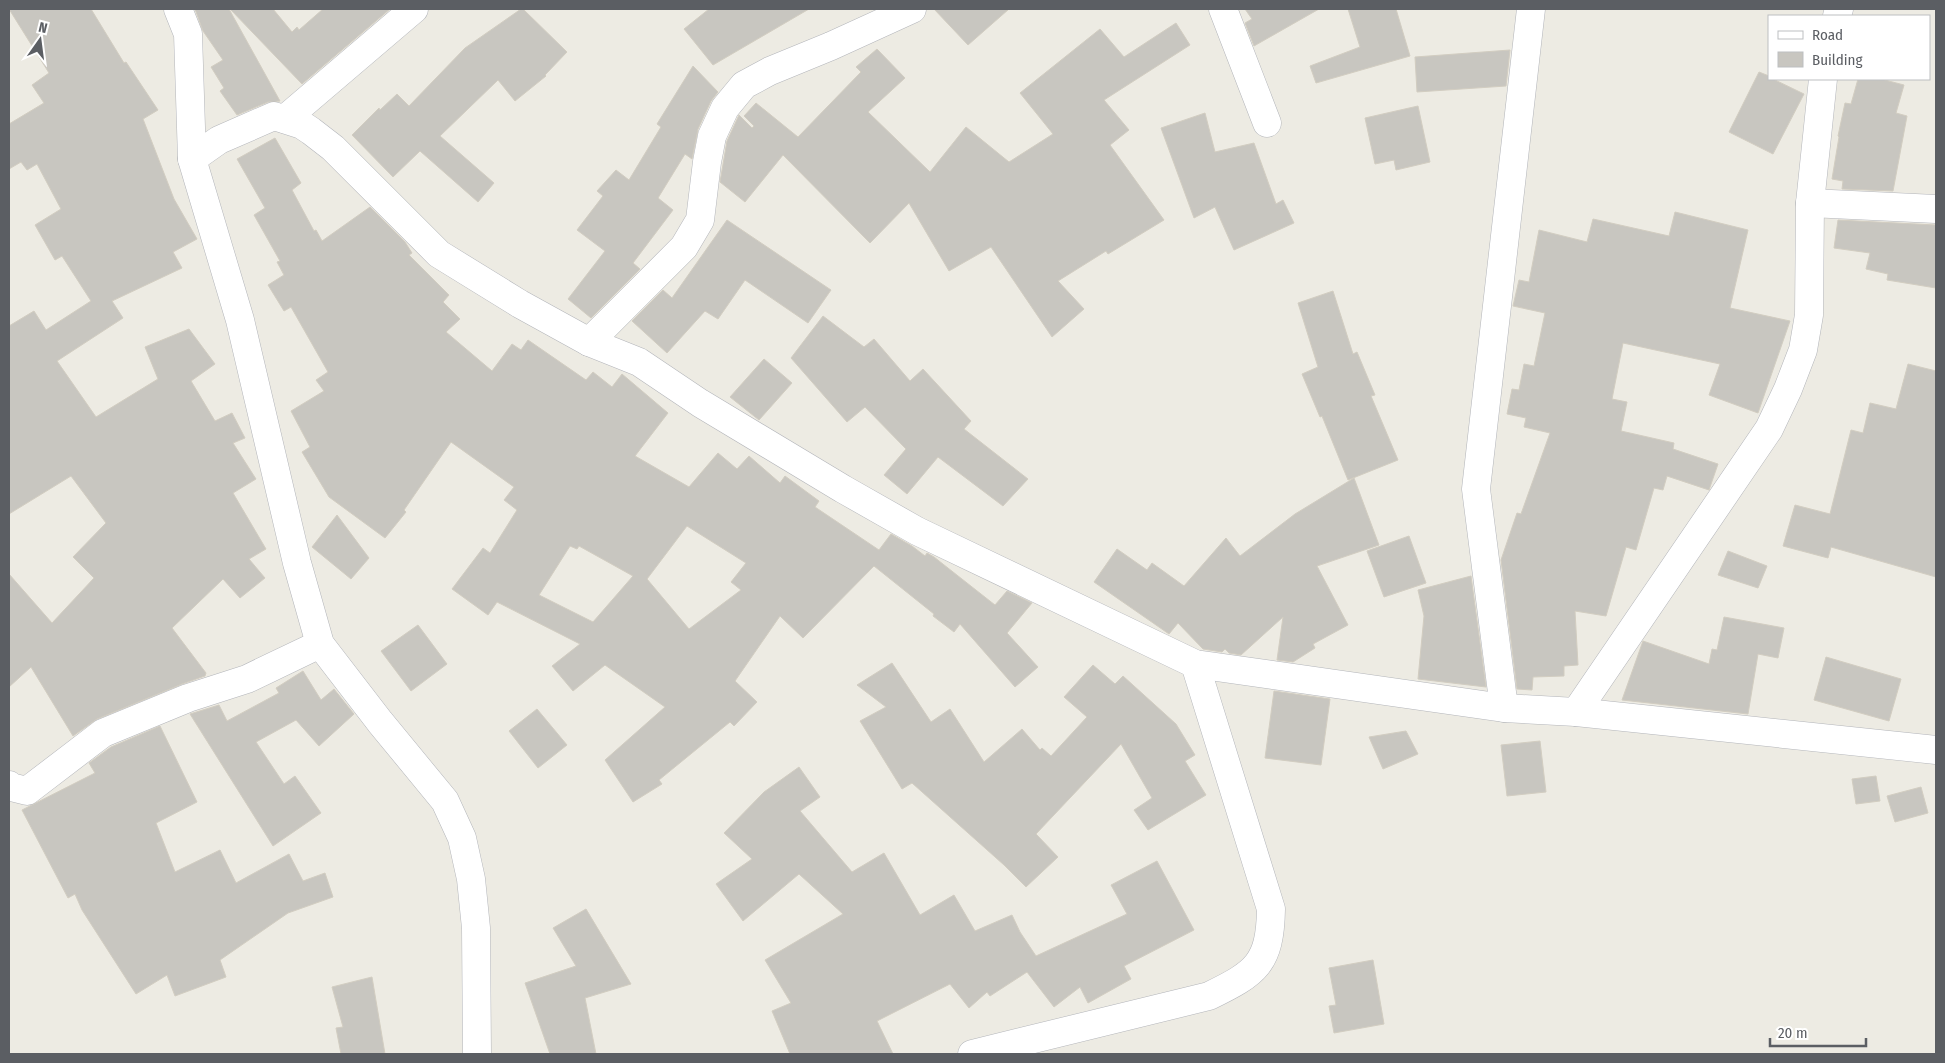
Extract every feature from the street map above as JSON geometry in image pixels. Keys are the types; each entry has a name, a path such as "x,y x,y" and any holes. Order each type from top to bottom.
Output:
{"street":[{"path":"178,9 188,34 192,159 240,320 297,563 320,644 380,722 445,801 462,838 471,879 476,928 477,1054"},
{"path":"285,119 414,9"},
{"path":"588,342 684,247 700,220 712,136 725,108 744,86 770,71 912,9"},
{"path":"1223,9 1267,123"},
{"path":"1504,708 1476,490 1531,9"},
{"path":"1576,712 1764,437 1788,389 1803,350 1809,315 1810,203 1824,80"},
{"path":"192,159 219,140 274,116 312,131 333,148 439,254 520,304 588,342 638,362 700,403 843,489 918,530 1195,664 1504,708 1576,712 1936,750"},
{"path":"1810,203 1936,209"},
{"path":"9,784 11,787 27,791 103,732 188,698 247,678 320,644"},
{"path":"972,1054 1209,996 1242,980 1262,960 1270,935 1271,909 1195,664"}],"building":[{"path":"9,9 91,9 124,63 126,62 158,110 143,119 174,199 197,239 173,252 182,268 112,301 123,318 57,361 96,417 158,379 145,347 189,329 215,364 191,381 215,421 232,413 245,438 233,443 256,479 233,493 266,549 249,559 265,578 240,598 223,579 172,628 206,673 205,676 97,719 73,736 31,667 9,687 9,574 52,623 94,578 73,557 106,523 71,476 9,514 9,326 34,311 46,330 91,301 62,256 55,260 35,225 61,209 37,164 27,170 21,162 9,169 9,124 44,103 32,85 49,73"},
{"path":"195,9 229,9 280,101 268,102 237,115 220,91 224,88 211,67 223,60 203,31"},
{"path":"230,9 273,9 292,32 297,27 299,30 323,9 390,9 302,84"},
{"path":"521,9 567,52 546,76 515,101 498,80 440,136 494,183 478,202 420,151 393,177 352,135 379,108 380,110 397,94 409,106 465,48"},
{"path":"709,9 809,9 713,65 684,29"},
{"path":"934,9 1009,9 968,45"},
{"path":"1245,9 1319,9 1254,46 1245,23 1252,19"},
{"path":"1348,9 1396,9 1410,56 1316,83 1310,66 1360,47"},
{"path":"1176,23 1190,45 1104,100 1129,130 1110,145 1164,220 1108,254 1106,251 1058,281 1084,309 1052,337 991,247 949,271 909,203 870,243 783,155 745,202 720,182 727,141 739,115 752,128 754,126 744,116 756,103 798,137 861,72 856,67 877,49 905,78 868,112 930,172 966,127 1009,162 1053,134 1020,93 1100,29 1124,57"},
{"path":"1510,50 1506,86 1417,92 1415,57"},
{"path":"693,66 718,92 711,101 698,129 692,159 685,154 658,198 673,210 633,263 640,269 591,318 568,299 605,251 577,230 603,196 597,191 616,170 629,180 661,127 657,124"},
{"path":"1759,72 1768,76 1768,80 1775,80 1804,94 1773,154 1729,132"},
{"path":"1858,80 1885,80 1904,85 1896,113 1907,116 1893,191 1842,189 1843,181 1832,179 1845,103 1851,104"},
{"path":"1418,106 1430,162 1396,170 1394,160 1375,164 1365,118"},
{"path":"1205,113 1215,152 1254,143 1276,204 1283,200 1294,223 1234,250 1215,207 1194,218 1161,128"},
{"path":"275,138 301,183 292,190 314,231 316,230 322,241 370,207 405,242 412,253 409,255 449,295 443,302 460,319 446,332 492,371 512,344 521,350 528,340 586,380 593,372 612,387 622,374 668,413 635,456 689,487 718,453 737,469 749,456 780,483 785,476 819,501 815,507 879,550 891,534 925,556 927,553 934,557 995,605 1007,591 1032,603 1007,633 1038,667 1015,687 960,624 954,632 874,566 803,638 780,616 735,681 757,702 734,726 730,722 659,780 662,784 633,802 605,760 665,707 605,665 573,691 552,666 580,644 497,602 488,615 452,589 483,548 490,553 517,510 504,500 514,487 451,442 404,510 406,512 385,538 329,497 302,452 310,447 291,411 324,391 316,380 328,372 291,307 284,311 268,285 284,275 277,262 280,261 254,215 265,208 237,159","holes":["687,526 746,563 731,582 741,590 689,629 647,579","570,546 577,549 579,546 633,576 593,622 539,595"]},
{"path":"1675,212 1748,230 1730,308 1790,321 1758,413 1709,395 1720,364 1623,343 1612,399 1627,402 1621,431 1674,443 1673,449 1718,464 1709,490 1667,476 1663,490 1654,488 1636,550 1626,547 1606,616 1575,611 1578,665 1564,666 1564,676 1533,677 1532,690 1517,689 1501,560 1517,513 1521,514 1550,433 1524,427 1526,418 1507,414 1512,389 1519,390 1524,364 1534,366 1545,313 1513,306 1519,280 1529,282 1539,230 1587,242 1593,219 1669,236"},
{"path":"727,220 831,290 808,323 745,280 718,319 705,311 667,353 632,321 663,290 672,298"},
{"path":"1838,220 1936,225 1936,288 1887,280 1888,274 1866,269 1870,253 1834,248"},
{"path":"1333,291 1353,354 1357,352 1375,395 1371,396 1398,460 1348,480 1322,416 1320,417 1302,374 1318,367 1298,303"},
{"path":"823,316 864,347 874,339 910,381 923,369 971,421 964,429 1028,479 1003,506 938,457 907,494 884,475 906,449 865,407 847,422 791,358"},
{"path":"764,359 792,383 759,420 730,397"},
{"path":"1908,364 1936,371 1936,577 1831,547 1828,558 1783,546 1795,505 1830,514 1851,430 1863,433 1870,403 1896,409"},
{"path":"1354,478 1379,545 1317,566 1348,625 1313,644 1315,648 1293,662 1277,660 1283,617 1241,655 1229,653 1225,649 1222,652 1203,649 1178,623 1169,634 1094,582 1117,549 1147,570 1152,563 1184,586 1226,538 1240,556 1295,514"},
{"path":"337,515 369,558 351,579 312,547"},
{"path":"1409,536 1426,583 1384,597 1367,551"},
{"path":"1728,551 1767,566 1758,588 1718,575"},
{"path":"1471,576 1486,687 1418,679 1424,616 1418,590"},
{"path":"1724,617 1784,628 1778,658 1758,654 1748,714 1622,700 1643,641 1709,664 1712,649 1717,650"},
{"path":"418,625 447,664 411,691 381,651"},
{"path":"1826,657 1901,679 1889,721 1814,700"},
{"path":"892,663 931,722 950,709 984,762 1022,729 1040,750 1042,748 1051,756 1087,717 1064,697 1093,665 1115,684 1123,676 1176,724 1195,755 1185,761 1206,795 1148,830 1134,810 1152,798 1121,744 1036,834 1058,857 1026,887 912,783 902,789 860,721 886,707 857,685"},
{"path":"303,671 321,700 334,689 354,714 319,746 296,720 256,742 284,784 295,776 321,813 273,846 190,714 219,705 227,721 279,693 276,688"},
{"path":"1274,691 1330,699 1321,765 1265,758"},
{"path":"537,709 567,745 538,768 509,731"},
{"path":"160,726 197,802 156,823 175,872 220,850 236,883 289,854 303,881 325,873 333,897 288,913 220,960 226,977 175,996 167,975 136,994 82,910 75,894 68,898 22,810 95,773 89,763 111,747"},
{"path":"1406,731 1418,754 1383,769 1369,737"},
{"path":"1540,741 1546,792 1507,796 1501,745"},
{"path":"799,767 820,797 800,811 852,872 884,853 920,915 954,895 975,931 1012,915 1020,932 1036,956 1127,914 1111,885 1157,861 1194,930 1124,966 1131,979 1088,1003 1080,987 1054,1007 1027,972 990,996 987,992 969,1008 950,984 877,1021 893,1054 790,1054 772,1011 791,1003 765,960 843,914 799,874 743,921 716,884 752,859 724,833 764,792"},
{"path":"1876,776 1880,801 1856,804 1852,779"},
{"path":"1921,787 1928,813 1895,822 1887,796"},
{"path":"586,909 631,984 585,998 596,1054 550,1054 525,983 576,966 553,928"},
{"path":"1373,960 1384,1024 1334,1033 1329,1006 1336,1005 1329,968"},
{"path":"372,977 385,1054 341,1054 336,1028 343,1027 332,987"}]}
